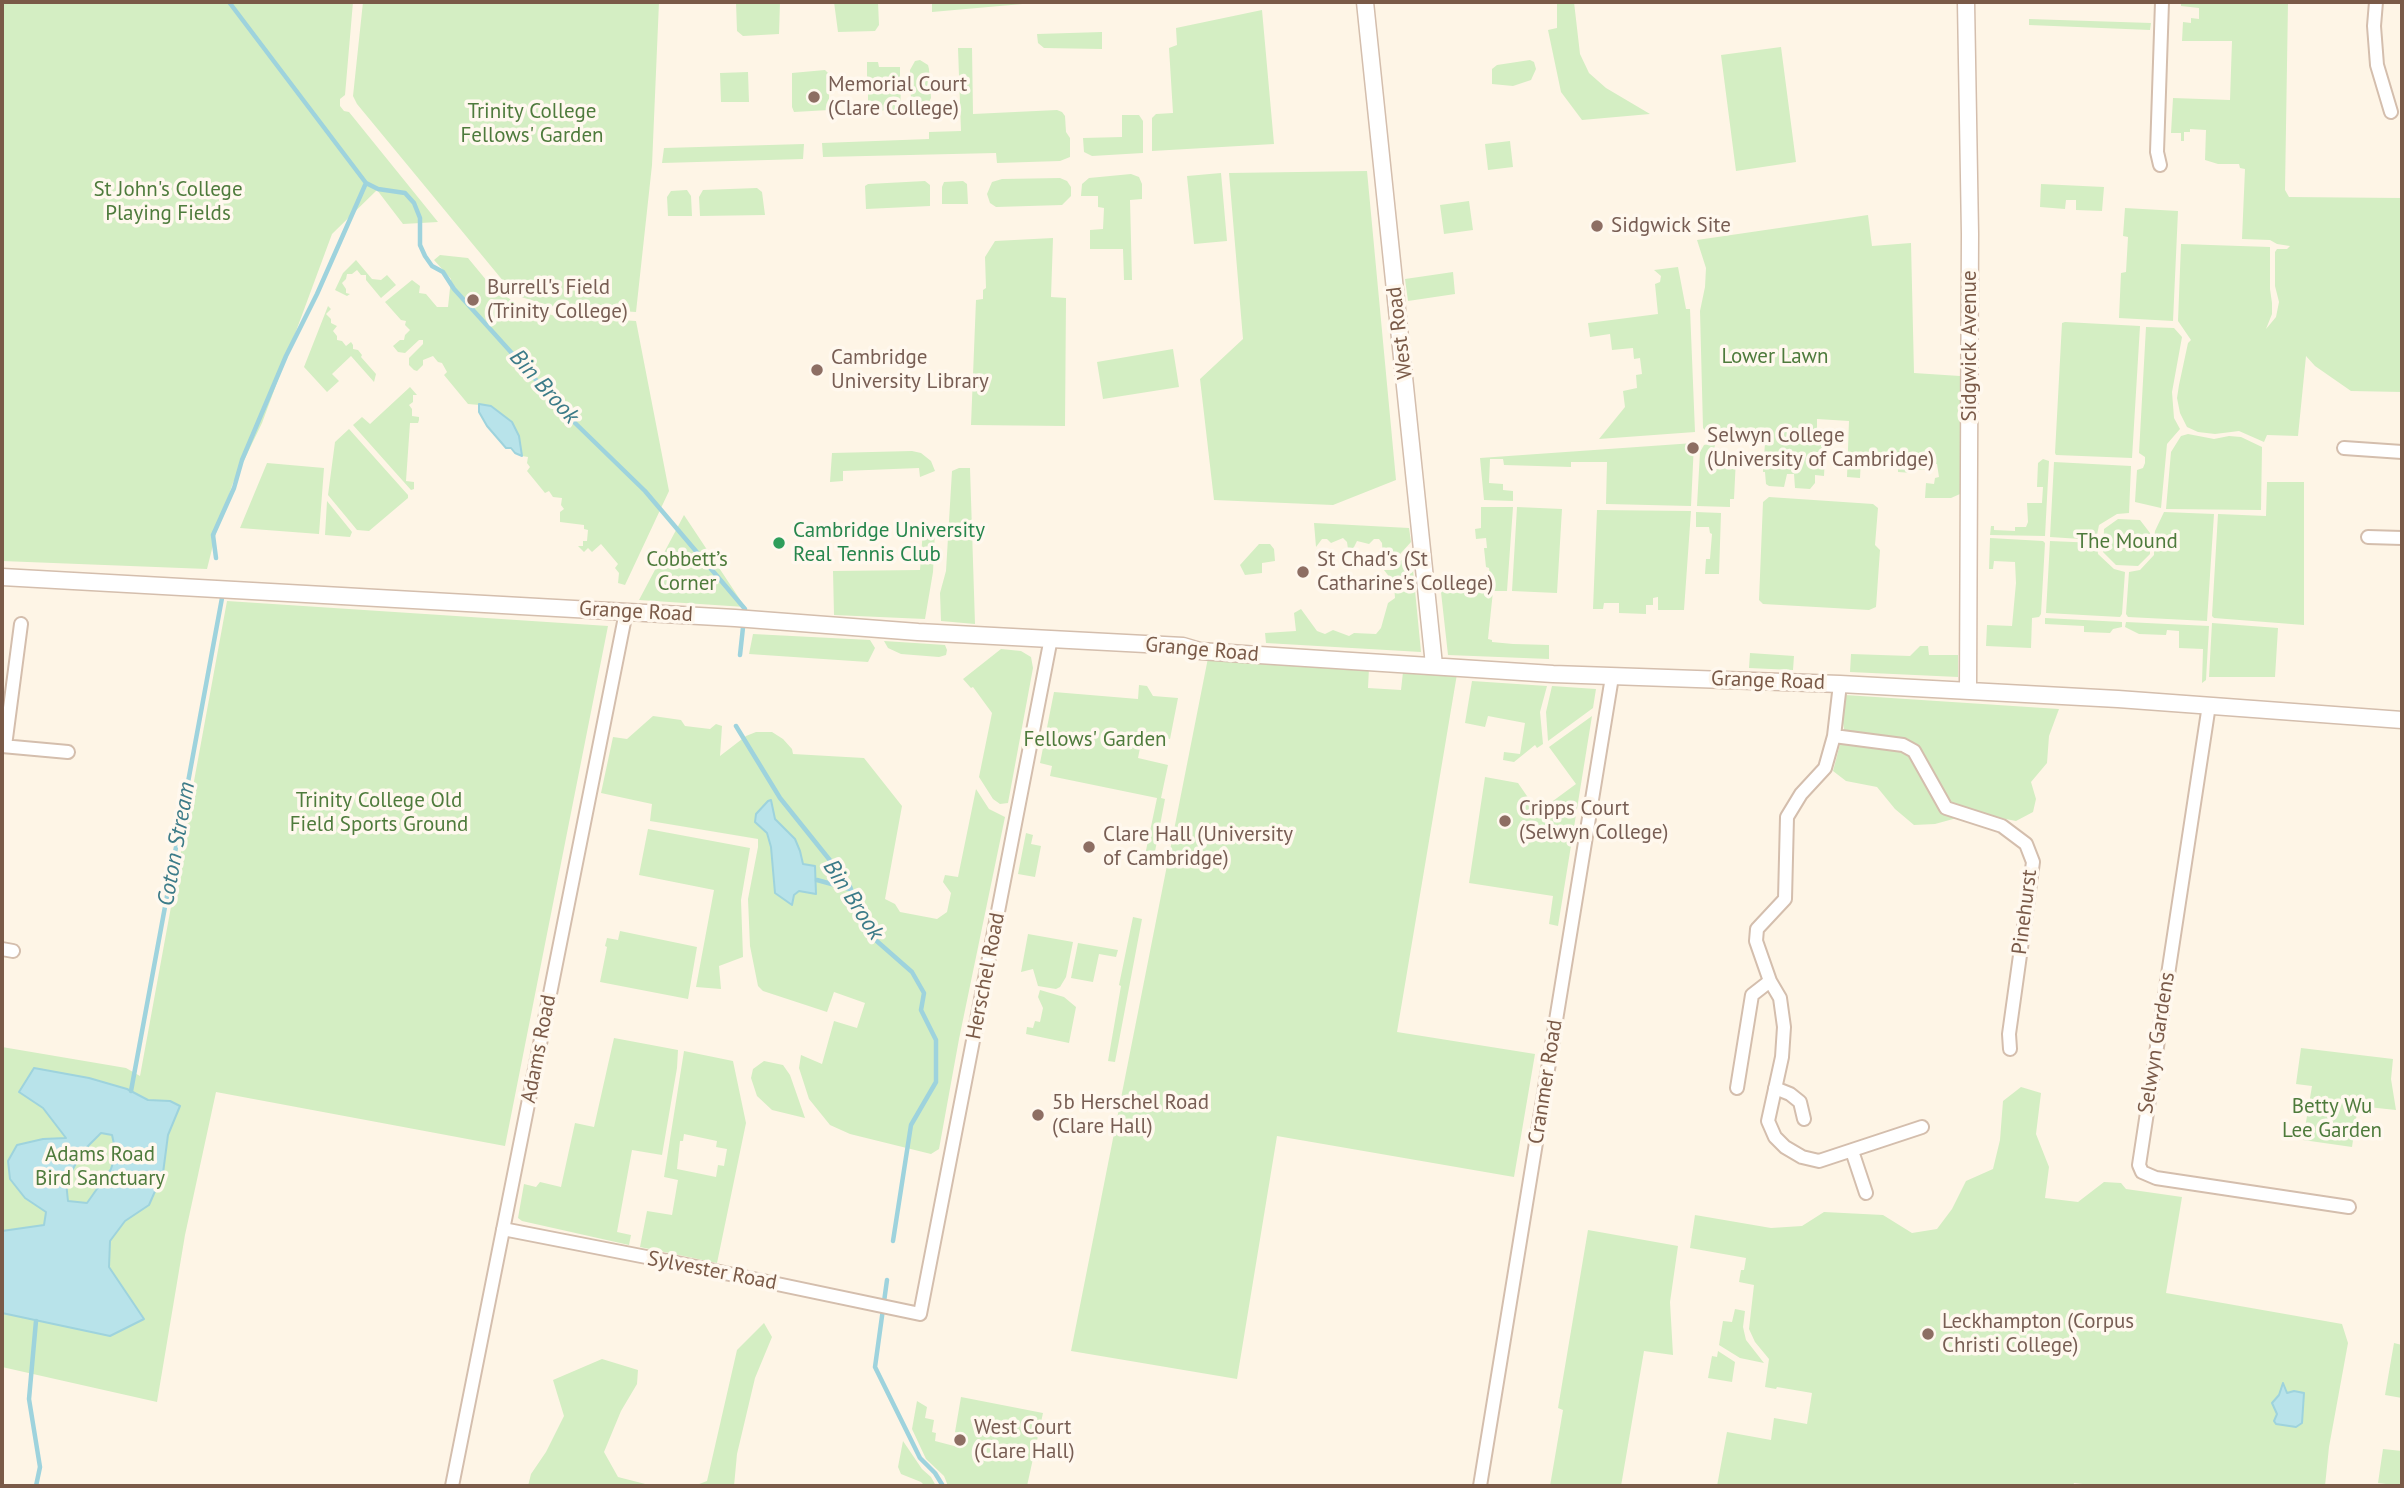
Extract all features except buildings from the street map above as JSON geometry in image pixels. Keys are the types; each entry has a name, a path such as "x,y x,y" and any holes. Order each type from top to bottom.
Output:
{"street":[{"name":"West Road","path":"1366,2 1434,665"},
{"name":"Sidgwick Avenue","path":"1966,2 1970,234 1968,691"},
{"path":"2161,165 2157,152 2162,2"},
{"path":"2376,2 2376,65 2391,112"},
{"path":"2344,448 2402,452"},
{"path":"2368,537 2402,537"},
{"name":"Grange Road","path":"2,577 742,618 1612,677 1840,684 2209,705 2402,720"},
{"name":"Adams Road","path":"452,1486 626,612"},
{"path":"20,624 4,746 68,752"},
{"name":"Herschel Road","path":"920,1314 1051,638"},
{"name":"Cranmer Road","path":"1480,1486 1612,677"},
{"path":"1840,684 1834,736 1825,768 1801,794 1787,817 1785,899 1757,929 1755,941 1770,981 1780,998 1784,1027 1782,1057 1768,1121 1775,1137 1785,1147 1802,1157 1819,1161 1922,1127"},
{"name":"Selwyn Gardens","path":"2209,705 2139,1165 2142,1172 2156,1178 2349,1207"},
{"name":"Pinehurst","path":"1834,736 1903,745 1914,751 1946,808 2002,826 2026,844 2033,862 2009,1034 2010,1049"},
{"path":"1737,1088 1752,995 1770,981"},
{"path":"1775,1088 1800,1102 1804,1119"},
{"path":"1852,1151 1866,1193"},
{"name":"Sylvester Road","path":"503,1229 920,1314"}],"green space":[{"name":"St John's College Playing Fields","path":"2,2 353,2 345,95 340,99 340,106 349,112 438,222 403,224 377,190 332,234 262,423 233,483 207,569 2,561"},
{"name":"Trinity College Fellows' Garden","path":"363,2 659,2 652,165 636,312 555,307 521,297 504,282 357,104 353,96"},
{"path":"736,2 780,2 779,34 743,36 737,31"},
{"path":"834,2 878,2 879,25 875,31 838,32"},
{"path":"932,2 1045,2 932,12"},
{"path":"1557,2 1574,2 1580,54 1589,73 1606,88 1650,114 1582,120 1561,92 1548,30 1557,28"},
{"path":"2181,2 2288,2 2285,190 2289,197 2402,198 2402,392 2351,391 2315,366 2306,356 2298,436 2267,435 2264,442 2239,431 2215,434 2198,432 2187,427 2180,413 2177,398 2188,343 2191,340 2178,321 2181,244 2270,247 2272,314 2266,329 2276,317 2279,302 2275,286 2275,252 2290,246 2270,240 2242,239 2245,169 2240,168 2239,164 2218,164 2205,160 2206,130 2190,129 2190,132 2184,132 2184,141 2181,141 2181,133 2171,133 2173,98 2230,100 2232,41 2182,41 2183,22 2191,23 2191,18 2199,19 2199,8 2181,6"},
{"path":"1262,10 1274,144 1152,151 1152,118 1156,114 1173,113 1169,48 1177,45 1176,28"},
{"path":"2029,19 2151,23 2150,30 2029,25"},
{"path":"1102,32 1102,49 1044,48 1038,43 1037,34"},
{"path":"1781,47 1796,162 1736,171 1721,55"},
{"path":"958,48 972,48 973,114 1057,110 1062,112 1070,138 1070,157 1060,161 997,163 996,153 823,157 822,143 929,139 929,132 961,131"},
{"path":"920,60 928,65 931,98 927,106 922,108 911,101 910,70 915,61"},
{"path":"1530,60 1534,62 1536,69 1531,80 1513,86 1492,84 1492,69 1497,65"},
{"path":"867,62 878,62 879,67 900,67 900,79 897,82 867,82"},
{"path":"825,70 829,74 829,110 794,112 792,73"},
{"path":"748,72 749,102 721,102 720,73"},
{"path":"868,87 897,87 901,90 900,107 894,110 868,111"},
{"path":"1122,115 1139,115 1143,121 1143,153 1092,156 1084,152 1083,138 1122,137"},
{"path":"1510,141 1513,167 1488,170 1485,144"},
{"path":"804,144 803,159 662,163 664,148"},
{"path":"1367,171 1396,480 1333,505 1214,500 1200,379 1243,339 1229,173"},
{"path":"1221,173 1227,241 1194,244 1187,176"},
{"path":"1131,174 1139,177 1142,199 1130,200 1132,280 1124,280 1123,249 1090,249 1090,230 1103,229 1104,208 1098,207 1098,196 1081,196 1082,184 1089,178"},
{"path":"1060,178 1067,181 1071,187 1071,196 1062,205 996,207 990,203 987,194 992,182 1002,179"},
{"path":"925,181 930,185 930,206 866,209 865,186 868,184"},
{"path":"963,181 967,184 968,204 942,204 944,182"},
{"path":"2041,184 2104,187 2102,211 2076,210 2076,200 2066,200 2065,209 2040,207"},
{"path":"757,188 762,192 765,215 700,216 699,197 703,190"},
{"path":"687,190 691,196 692,216 668,216 667,197 671,191"},
{"path":"1469,201 1473,230 1444,234 1440,205"},
{"path":"2125,208 2178,211 2173,321 2119,318 2121,273 2126,272 2128,237 2123,236"},
{"name":"Lower Lawn","path":"1868,215 1872,246 1911,243 1914,373 1960,376 1960,494 1951,498 1925,498 1926,483 1934,484 1935,478 1939,477 1937,464 1927,464 1927,470 1913,469 1913,473 1898,472 1898,468 1877,467 1877,458 1865,455 1861,458 1860,478 1847,477 1849,421 1817,419 1817,436 1826,436 1824,476 1815,475 1815,483 1810,489 1795,488 1794,474 1787,474 1784,487 1766,484 1763,472 1765,443 1759,435 1747,431 1706,431 1703,428 1700,311 1706,268 1697,240"},
{"path":"1053,238 1051,297 1066,298 1065,426 971,425 976,300 983,299 983,290 986,288 985,257 995,241"},
{"path":"440,255 468,258 487,281 516,304 555,316 636,321 669,491 625,585 618,583 619,573 615,568 618,564 601,544 592,552 588,548 584,552 578,546 583,546 583,541 587,541 588,530 584,529 584,525 560,522 560,512 564,509 561,505 562,498 553,497 549,491 545,493 527,471 530,467 527,463 528,457 522,456 522,451 491,406 468,404 444,375 447,372 442,363 433,356 423,360 423,365 417,371 414,370 409,365 409,358 423,344 423,340 419,340 405,353 398,352 393,346 404,340 410,330 405,325 406,321 401,320 385,302 412,280 420,286 419,293 426,294 437,307 448,307 451,279 434,260"},
{"path":"356,260 372,279 381,280 387,275 396,285 381,298 366,280 366,275 361,275 357,270 347,274 342,283 346,293 350,294 347,296 335,290 343,273"},
{"path":"1678,267 1686,309 1690,309 1695,432 1599,439 1625,407 1623,391 1637,388 1636,375 1642,374 1640,358 1634,359 1633,348 1612,350 1610,334 1590,337 1588,323 1658,314 1655,284 1660,282 1661,276 1654,270"},
{"path":"1453,272 1455,294 1408,301 1405,279"},
{"path":"328,306 331,309 326,314 331,323 337,326 333,331 337,340 346,346 351,342 353,349 358,350 376,374 374,382 351,356 332,374 339,381 327,392 304,367"},
{"path":"2062,323 2140,326 2132,458 2055,453"},
{"path":"2146,327 2174,328 2182,337 2172,392 2174,418 2180,429 2167,444 2161,508 2135,502 2137,470 2143,468 2145,463 2145,457 2139,453"},
{"path":"1173,349 1179,387 1103,399 1097,362"},
{"path":"410,387 417,395 413,395 413,402 409,405 412,416 419,417 418,423 410,423 406,481 414,482 414,489 411,490 353,425 362,417 370,424"},
{"path":"349,429 408,495 408,498 369,531 357,530 328,495 335,442"},
{"path":"2188,434 2214,439 2241,437 2262,447 2261,510 2166,509 2171,452 2181,436"},
{"path":"1694,443 1691,506 1606,504 1607,462 1571,462 1571,467 1504,465 1503,459 1490,459 1489,483 1503,484 1503,490 1513,491 1513,501 1484,500 1480,458"},
{"path":"1715,443 1714,454 1721,454 1721,458 1736,458 1734,499 1730,499 1730,507 1697,506 1700,452 1704,445"},
{"path":"832,453 921,453 931,461 935,471 920,477 919,468 843,471 843,481 830,482"},
{"path":"2043,459 2049,461 2045,536 1990,535 1991,526 1994,526 1994,530 2015,531 2015,527 2026,527 2027,503 2042,503 2043,487 2037,487 2038,463"},
{"path":"2054,462 2131,466 2129,513 2117,514 2099,525 2096,540 2050,537"},
{"path":"267,463 324,468 319,534 240,528"},
{"path":"970,468 975,624 941,621 940,593 946,571 952,471"},
{"path":"2267,482 2304,482 2304,625 2212,616 2218,514 2266,516"},
{"path":"1769,497 1873,504 1878,508 1875,545 1880,550 1876,607 1869,610 1763,604 1759,600 1763,502"},
{"path":"327,501 352,532 350,537 325,535"},
{"path":"1481,507 1513,507 1507,591 1493,591 1488,639 1492,642 1549,645 1549,659 1448,655 1440,583 1472,581 1473,585 1482,585 1484,576 1490,576 1484,548 1487,548 1486,538 1476,539 1475,529 1481,528"},
{"path":"1517,507 1562,509 1557,593 1512,591"},
{"path":"1597,510 1691,511 1684,610 1658,610 1658,597 1653,598 1653,605 1646,605 1646,614 1619,613 1619,603 1604,603 1603,609 1593,609"},
{"path":"1696,512 1721,513 1719,574 1705,574 1706,559 1710,559 1712,534 1709,527 1696,527"},
{"path":"2164,512 2214,514 2207,621 2128,617 2126,614 2129,572 2140,570 2154,555 2157,545 2154,540 2155,531"},
{"name":"Cobbett’s Corner","path":"684,515 745,607 639,600"},
{"name":"The Mound","path":"2118,519 2140,520 2150,533 2150,554 2138,566 2116,565 2103,552 2104,529"},
{"path":"1314,523 1409,528 1411,542 1392,563 1379,564 1383,559 1382,543 1379,539 1374,539 1369,544 1357,541 1353,549 1348,549 1343,538 1331,543 1322,539 1316,547"},
{"path":"923,529 935,532 933,572 925,619 834,615 833,571 920,570"},
{"path":"1990,538 2045,543 2041,614 2032,618 2031,648 1986,646 1987,625 2012,626 2016,583 2015,562 1994,561 1993,569 1989,569"},
{"path":"2050,541 2097,543 2098,554 2114,569 2125,572 2120,617 2046,613"},
{"path":"1259,544 1270,544 1274,549 1275,561 1262,563 1262,573 1245,575 1240,565"},
{"path":"1411,549 1421,652 1266,643 1265,633 1296,631 1294,613 1301,609 1317,631 1325,634 1333,630 1349,636 1354,633 1376,634 1381,628 1388,603 1395,598 1394,583 1384,570 1393,570"},
{"name":"Trinity College Old Field Sports Ground","path":"227,601 608,626 505,1146 216,1092 185,1235 157,1402 2,1367 2,1047 126,1068 140,1076"},
{"path":"2045,618 2122,622 2122,627 2113,629 2110,633 2084,632 2084,626 2045,624"},
{"path":"2126,622 2209,626 2206,680 2202,683 2203,649 2179,648 2179,631 2167,630 2166,635 2139,634 2125,627"},
{"path":"2212,623 2278,628 2275,677 2209,677"},
{"path":"753,634 870,640 875,648 868,662 749,654"},
{"path":"884,641 945,645 947,650 946,655 939,657 901,654 888,648"},
{"path":"1920,646 1928,646 1929,655 1958,655 1958,677 1850,672 1851,654 1910,656"},
{"path":"1001,649 1021,651 1031,657 1033,668 1008,803 1000,804 993,799 979,777 992,713 973,687 963,679"},
{"path":"1750,653 1794,656 1793,670 1749,668"},
{"path":"1208,658 1369,668 1368,688 1401,690 1403,672 1457,674 1397,1032 1535,1054 1514,1177 1277,1136 1237,1379 1071,1351"},
{"path":"1472,681 1547,686 1540,712 1543,744 1537,748 1535,745 1514,762 1503,760 1504,752 1520,754 1525,723 1488,716 1485,727 1465,723"},
{"name":"Fellows' Garden","path":"1139,685 1147,686 1153,696 1178,698 1170,739 1143,733 1138,758 1168,765 1161,798 1165,799 1153,862 1144,860 1157,798 1050,776 1052,766 1040,763 1054,692 1138,699"},
{"path":"1552,686 1596,689 1593,708 1548,741 1546,712"},
{"path":"1845,695 2059,709 2049,736 2047,763 2031,782 2036,799 2033,812 2016,821 1975,813 1935,824 1914,825 1895,809 1877,787 1846,781 1833,771 1844,729 1841,711"},
{"path":"653,716 681,720 685,726 710,729 716,724 722,726 720,756 746,736 756,732 772,732 783,739 793,754 864,758 902,806 885,899 895,904 900,912 937,919 947,912 951,893 943,882 945,875 958,877 976,789 989,809 1005,817 939,1149 931,1154 850,1134 830,1125 809,1099 799,1068 801,1055 822,1064 834,1021 857,1028 865,1003 834,992 827,1012 763,991 758,986 750,946 748,899 758,839 650,821 652,804 601,793 613,737 627,739"},
{"path":"1592,716 1558,926 1549,924 1553,896 1469,883 1485,777 1518,783 1538,812 1576,784 1549,747"},
{"path":"648,829 750,848 741,900 743,957 719,966 721,989 696,987 714,890 639,875"},
{"path":"1026,833 1033,835 1031,844 1041,846 1035,877 1018,874"},
{"path":"1133,917 1142,919 1115,1062 1108,1061 1121,986 1119,985"},
{"path":"620,931 697,947 688,999 600,982 607,938 618,940"},
{"path":"1028,934 1073,942 1066,977 1060,987 1056,989 1038,986 1033,969 1021,972"},
{"path":"1078,943 1118,950 1116,957 1099,954 1093,982 1071,978"},
{"path":"1040,990 1064,997 1076,1007 1069,1043 1026,1034 1027,1027 1033,1028 1035,1021 1040,1022 1043,1008 1038,997"},
{"path":"614,1038 678,1050 662,1155 632,1150 617,1232 631,1235 629,1245 518,1218 524,1184 536,1187 540,1182 561,1187 575,1123 594,1127"},
{"name":"Betty Wu Lee Garden","path":"2301,1048 2393,1059 2391,1079 2396,1110 2358,1106 2352,1147 2303,1140 2312,1086 2296,1084"},
{"path":"684,1051 733,1061 746,1123 717,1263 640,1247 647,1211 672,1215 678,1180 664,1177","holes":["684,1134 717,1141 716,1147 727,1149 724,1166 718,1165 716,1177 677,1169 680,1141 683,1141"]},
{"path":"764,1061 783,1065 790,1075 805,1118 772,1110 757,1096 751,1078 753,1069"},
{"name":"Leckhampton (Corpus Christi College)","path":"2021,1087 2041,1093 2036,1134 2049,1167 2045,1198 2078,1202 2104,1182 2121,1183 2126,1189 2182,1197 2166,1293 2342,1324 2348,1343 2329,1447 2325,1486 2100,1486 2074,1483 2073,1486 1717,1486 1727,1432 1771,1440 1774,1418 1807,1424 1812,1393 1765,1387 1769,1359 1755,1342 1749,1329 1754,1285 1739,1282 1746,1258 1690,1248 1695,1215 1771,1228 1802,1226 1824,1212 1883,1215 1912,1233 1937,1229 1952,1209 1966,1181 1993,1169 2000,1140 2003,1101"},
{"path":"1588,1230 1678,1246 1670,1302 1673,1355 1644,1351 1621,1486 1550,1486 1563,1410 1558,1408"},
{"path":"1735,1309 1745,1311 1743,1327 1746,1340 1764,1363 1740,1358 1719,1345 1723,1321 1732,1322"},
{"path":"764,1323 772,1337 755,1378 737,1454 734,1486 694,1486 707,1481 737,1350"},
{"path":"2394,1343 2402,1345 2402,1398 2385,1395"},
{"path":"1718,1351 1735,1362 1732,1382 1708,1378 1712,1356 1717,1357"},
{"path":"602,1359 638,1370 637,1384 621,1411 604,1452 618,1477 653,1486 528,1486 531,1474 546,1452 564,1416 553,1380"},
{"path":"961,1397 1043,1413 1027,1486 948,1486 944,1476 926,1459 912,1429 917,1401 927,1407 925,1418 934,1420 932,1432 936,1433 935,1441 958,1447 960,1434 955,1432"},
{"path":"903,1441 936,1486 925,1486 901,1474 898,1467"},
{"path":"2383,1449 2402,1451 2402,1486 2378,1483"}],"water":[{"path":"479,404 491,406 512,422 519,436 522,456 511,448 506,448 487,426 479,412"},
{"path":"771,800 775,819 795,839 803,864 815,866 816,894 799,891 794,895 792,905 775,893 771,847 767,833 755,822 756,814"},
{"path":"34,1068 89,1078 127,1089 148,1100 170,1101 180,1106 168,1135 163,1173 149,1205 125,1221 110,1241 109,1267 144,1319 110,1336 2,1313 2,1231 44,1225 46,1212 25,1198 10,1179 8,1161 17,1145 43,1139 66,1138 43,1108 19,1092","holes":["101,1133 112,1135 116,1153 111,1169 87,1203 68,1201 66,1182 82,1152"]},
{"path":"2283,1383 2287,1393 2304,1393 2302,1423 2296,1427 2276,1424 2274,1421 2277,1414 2272,1403 2279,1395"}],"waterway":[{"name":"Bin Brook","path":"229,2 366,183 378,189 405,193 414,203 420,218 420,245 432,266 443,272 454,289 574,422 645,491 745,609 740,655"},
{"path":"216,558 213,535 234,488 242,460 286,356 317,294 366,183"},
{"name":"Coton Stream","path":"131,1091 222,598"},
{"name":"Bin Brook","path":"736,726 780,798 849,884 871,936 912,972 924,993 921,1010 936,1040 936,1082 911,1125 893,1241"},
{"path":"817,880 850,889"},
{"name":"Bin Brook","path":"887,1280 875,1367 920,1458 943,1486"},
{"name":"Coton Stream","path":"36,1321 29,1399 40,1467 36,1486"}],"place":[{"name":"Memorial Court (Clare College)","path":"814,97"},
{"name":"Sidgwick Site","path":"1597,226"},
{"name":"Burrell's Field (Trinity College)","path":"473,300"},
{"name":"Cambridge University Library","path":"817,370"},
{"name":"Selwyn College (University of Cambridge)","path":"1693,448"},
{"name":"Cambridge University Real Tennis Club","path":"779,543"},
{"name":"St Chad's (St Catharine's College)","path":"1303,572"},
{"name":"Cripps Court (Selwyn College)","path":"1505,821"},
{"name":"Clare Hall (University of Cambridge)","path":"1089,847"},
{"name":"5b Herschel Road (Clare Hall)","path":"1038,1115"},
{"name":"Leckhampton (Corpus Christi College)","path":"1928,1334"},
{"name":"West Court (Clare Hall)","path":"960,1440"}],"park label":[{"name":"Adams Road Bird Sanctuary","path":"100,1167"}]}
